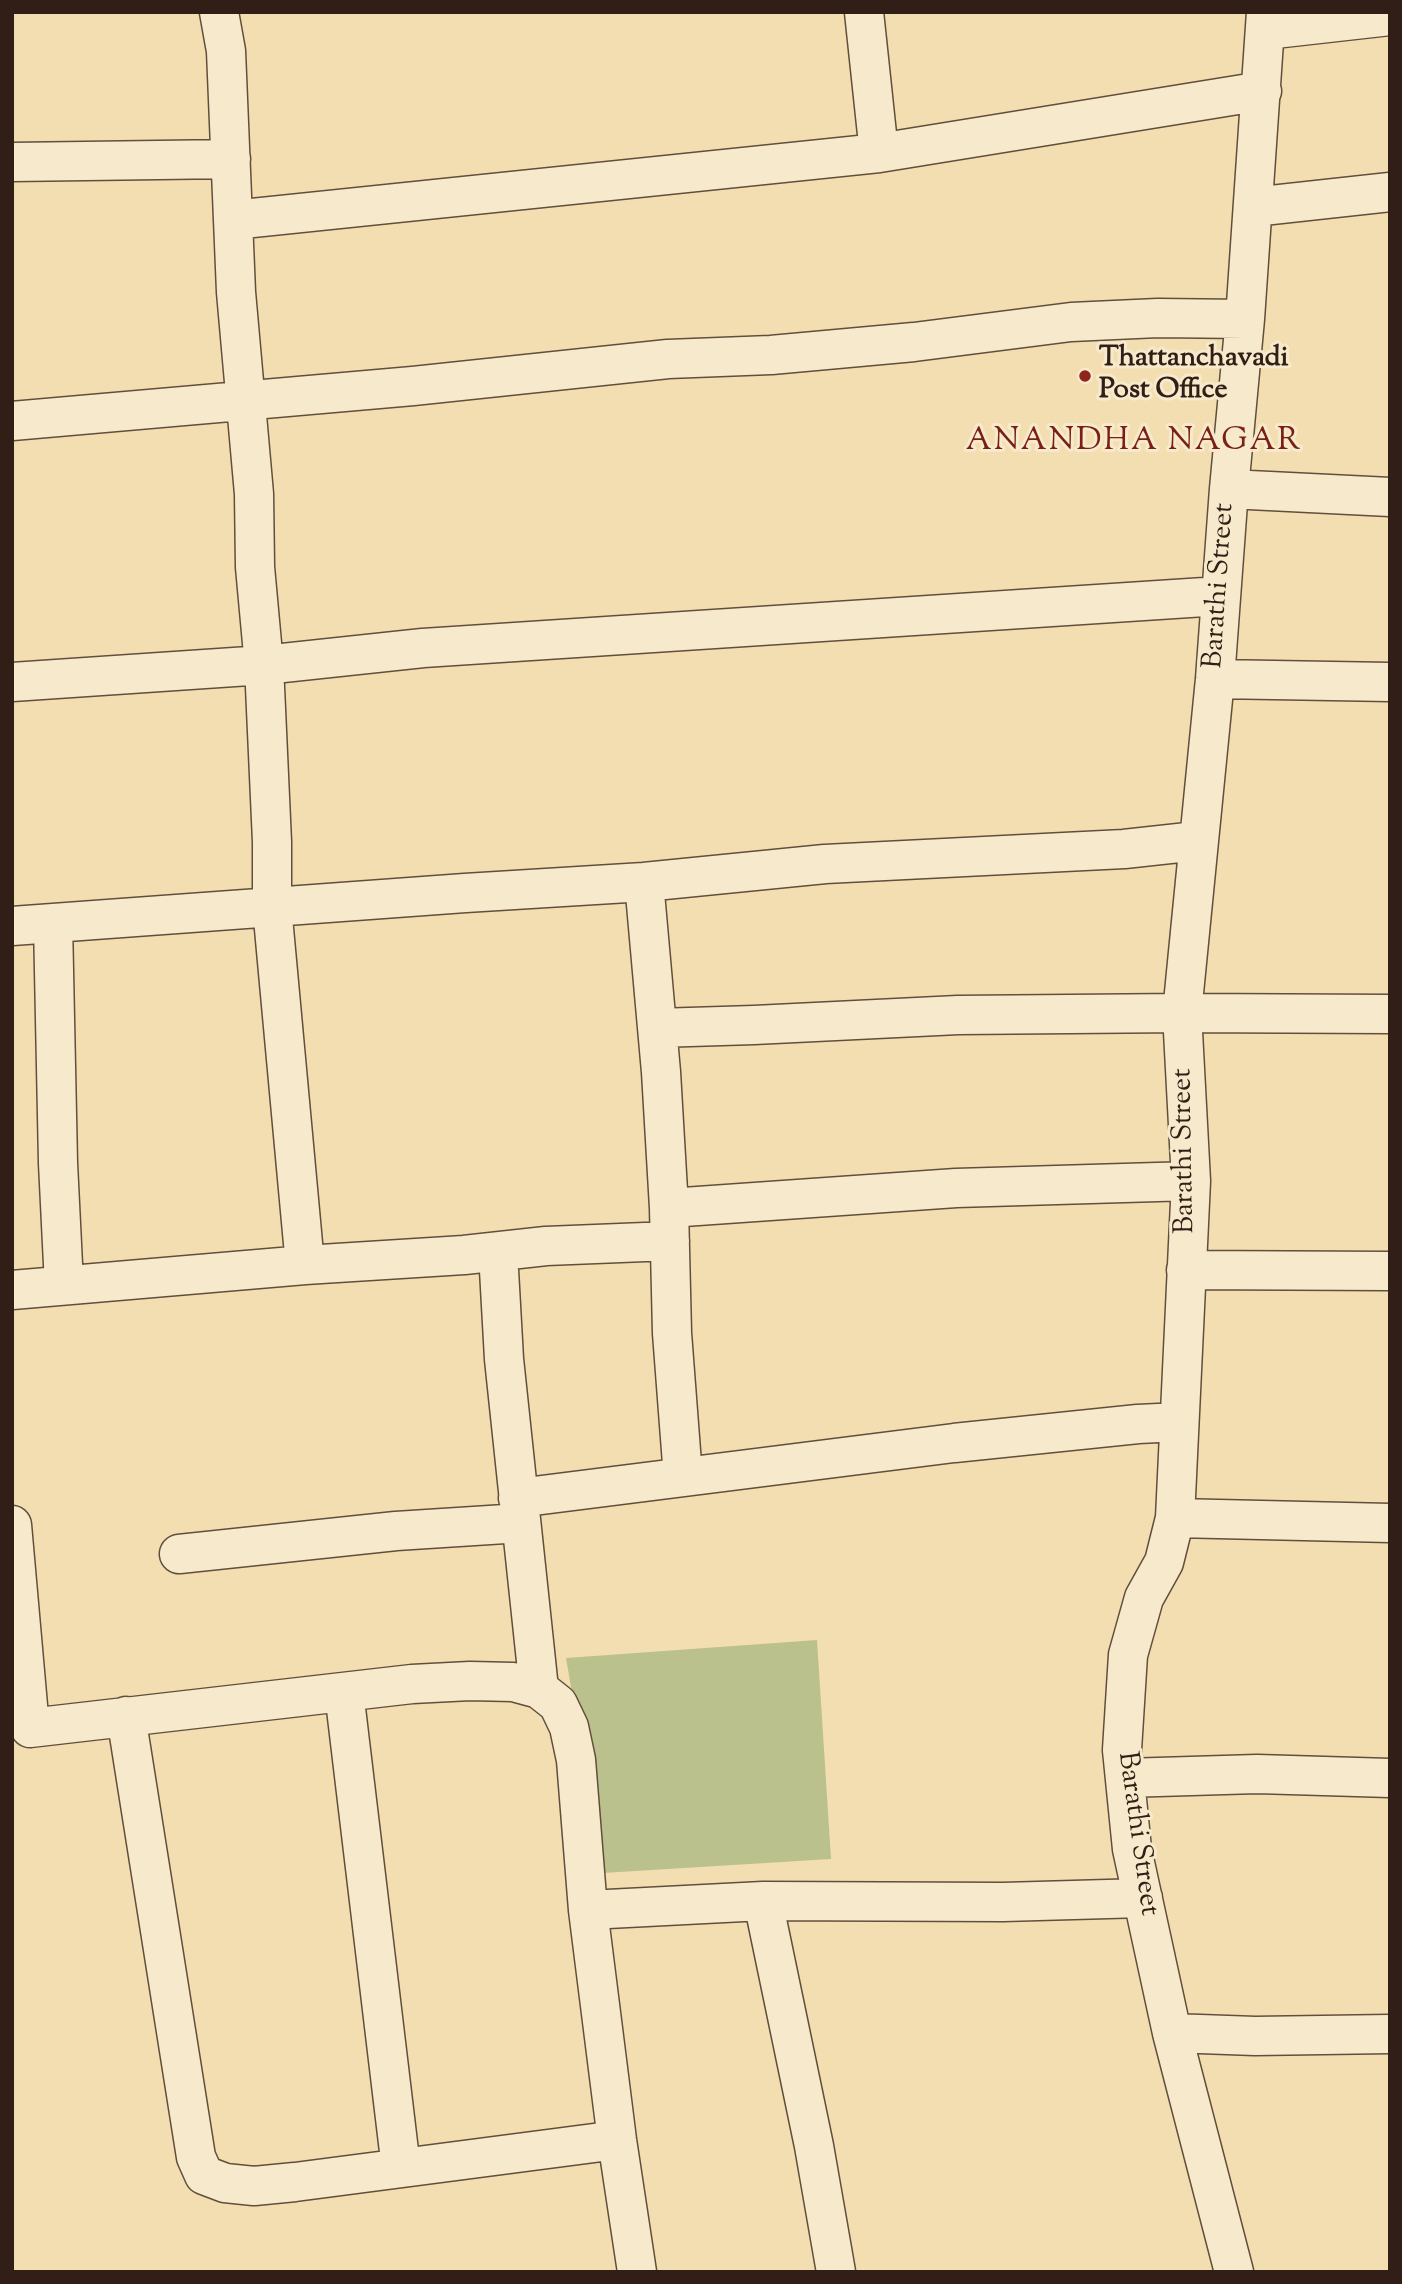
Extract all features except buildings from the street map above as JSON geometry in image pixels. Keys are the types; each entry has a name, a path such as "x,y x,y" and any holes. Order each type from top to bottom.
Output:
{"street":[{"path":"219,12 226,51 236,292 254,494 255,567 264,665 272,842 272,906 305,1265"},
{"path":"864,12 880,153"},
{"path":"1266,21 1390,16"},
{"name":"Barathi Street","path":"1234,2272 1172,2034 1132,1849 1122,1750 1128,1655 1144,1598 1164,1562 1175,1518 1191,1181 1182,1013 1215,679 1266,21"},
{"path":"233,220 880,153 1262,90"},
{"path":"12,162 231,159"},
{"path":"1253,207 1390,192"},
{"path":"12,421 244,402 668,359 771,355 914,342 1072,323 1158,318 1245,319"},
{"path":"1228,489 1390,496"},
{"path":"12,682 264,665 423,648 1220,596"},
{"path":"1215,679 1390,682"},
{"path":"12,926 644,882 825,864 1124,849 1197,841"},
{"path":"644,882 657,1028 683,1477"},
{"path":"53,923 58,1163 64,1286"},
{"path":"657,1028 958,1015 1390,1014"},
{"path":"12,1290 546,1247 669,1225 956,1188 1191,1181"},
{"path":"498,1252 504,1359 539,1689"},
{"path":"1186,1270 1390,1271"},
{"path":"178,1554 396,1531 519,1511 683,1477 1034,1434 1179,1422"},
{"path":"1175,1518 1390,1523"},
{"path":"12,1525 30,1728 344,1692 470,1681 513,1682 539,1689 558,1704 569,1727 576,1760 588,1910 617,2140 637,2272"},
{"path":"344,1692 401,2168"},
{"path":"126,1716 196,2157 204,2175 225,2183 254,2186 617,2140"},
{"path":"1125,1778 1257,1774 1390,1778"},
{"path":"588,1910 763,1901 1003,1902 1143,1898"},
{"path":"763,1901 814,2146 836,2272"},
{"path":"1172,2034 1390,2034"}],"green space":[{"path":"817,1640 831,1859 603,1873 566,1658"}],"place":[{"name":"Thattanchavadi Post Office","path":"1085,376"}],"district":[{"name":"ANANDHA NAGAR","path":"1134,444"}]}
